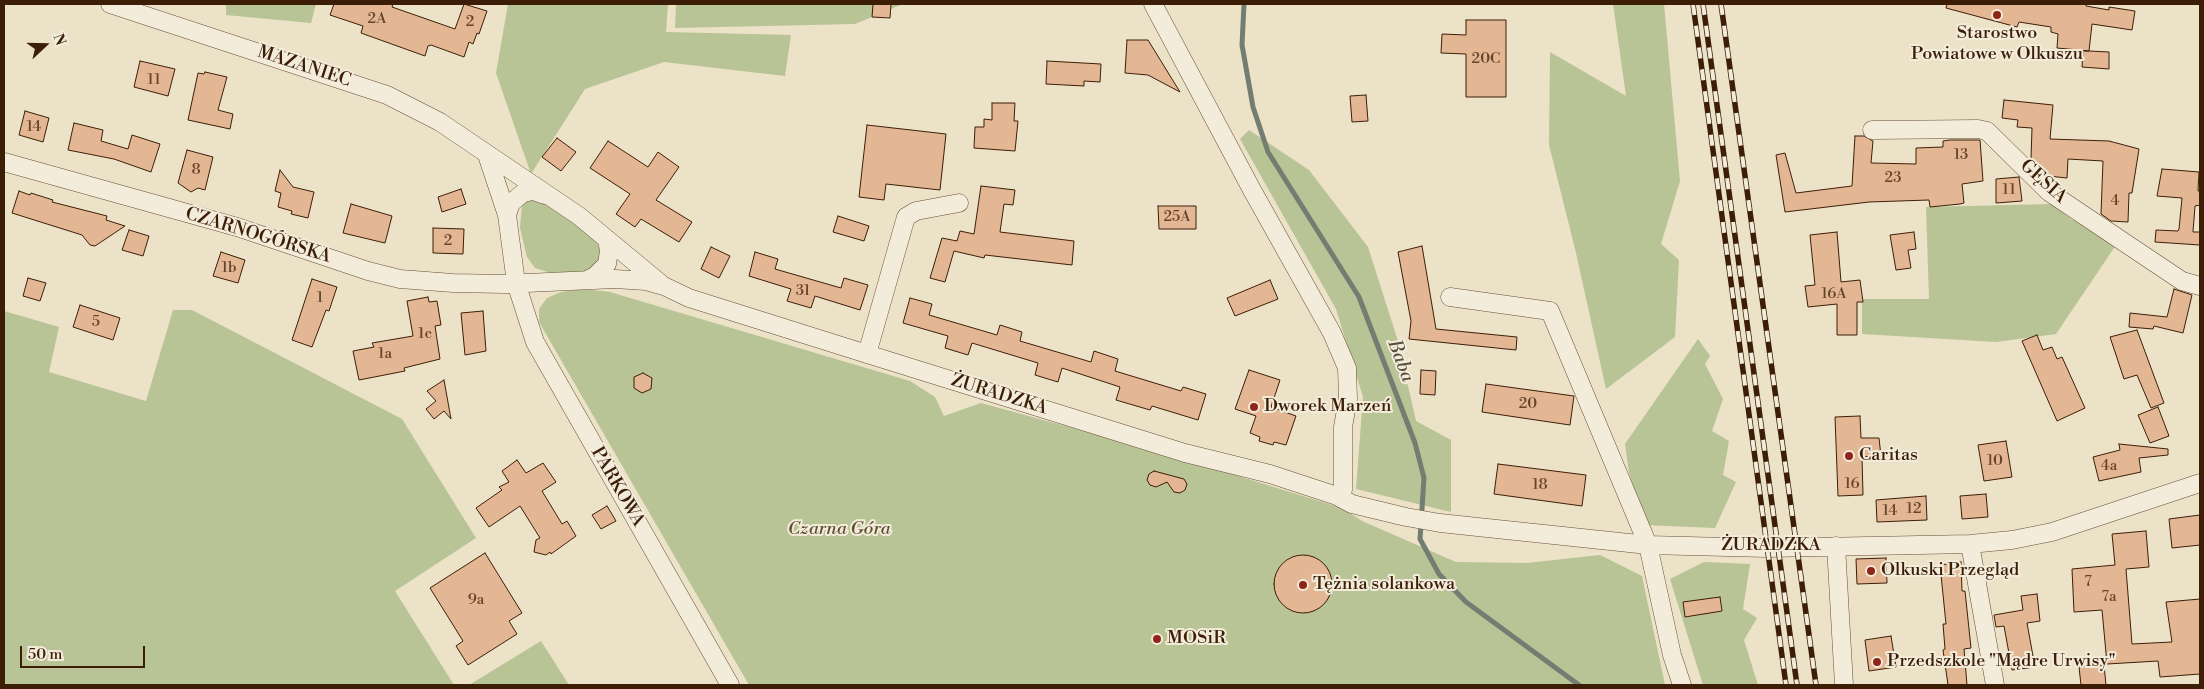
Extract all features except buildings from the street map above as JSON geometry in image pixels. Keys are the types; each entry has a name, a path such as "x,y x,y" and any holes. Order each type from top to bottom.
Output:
{"street":[{"name":"MAZANIEC","path":"110,4 387,94 440,122 579,216 664,286"},
{"path":"1154,4 1252,190 1328,325 1348,368 1348,399 1343,427 1343,490 1338,496"},
{"name":"GĘSIA","path":"1872,130 1978,129 1986,131 2049,192 2182,281 2200,286"},
{"name":"PARKOWA","path":"487,155 507,215 516,283 534,342 730,685"},
{"name":"CZARNOGÓRSKA","path":"4,162 237,227 368,271 392,277 453,283 630,279 664,286"},
{"path":"507,215 511,203 523,193 533,191 548,196"},
{"path":"867,354 906,217 916,211 960,203"},
{"path":"586,280 595,276 607,264 609,251 607,239"},
{"name":"ŻURADZKA","path":"664,286 689,298 1185,452 1270,474 1338,496 1352,504 1440,523 1648,545 1767,548 1970,544 2012,540 2052,532 2200,484"},
{"path":"1450,297 1550,311 1648,545 1672,655 1682,685"},
{"path":"1970,544 1995,685"},
{"path":"1836,546 1844,685"}],"green space":[{"path":"226,4 316,4 311,23 226,15"},
{"path":"508,4 668,4 666,32 791,35 785,76 664,62 585,89 531,174 496,73"},
{"path":"676,4 903,4 855,24 675,28"},
{"path":"1613,4 1664,4 1680,181 1661,244 1679,260 1675,337 1606,389 1576,253 1549,145 1550,52 1626,96"},
{"path":"1249,130 1309,170 1368,247 1397,338 1416,421 1451,440 1451,512 1356,489 1363,397 1336,309 1240,139"},
{"path":"539,197 592,234 602,253 601,264 593,270 567,278 535,268 527,257 520,228 522,205 529,198"},
{"path":"2052,204 2072,220 2078,221 2116,245 2056,334 1996,342 1862,334 1862,299 1929,299 1926,207"},
{"name":"Czarna Góra","path":"584,289 610,292 910,381 935,397 944,416 981,403 1157,451 1342,508 1362,521 1456,562 1527,563 1600,555 1642,576 1665,685 749,685 539,322 539,309 547,298 561,292"},
{"path":"173,310 192,310 402,419 476,538 395,591 454,685 4,685 4,311 59,327 49,372 146,401"},
{"path":"1698,339 1710,356 1705,364 1723,399 1712,431 1729,441 1723,475 1736,482 1715,528 1645,525 1629,473 1625,444"},
{"path":"1704,562 1750,564 1743,609 1757,618 1744,640 1758,685 1703,685 1670,579"},
{"path":"541,641 569,685 469,685"}],"waterway":[{"name":"Baba","path":"1244,4 1242,45 1253,107 1268,152 1359,297 1415,443 1424,478 1420,539 1439,574 1466,602 1579,685"}],"railway":[{"path":"1693,4 1786,685"},
{"path":"1703,4 1797,685"},
{"path":"1721,4 1816,685"}],"place":[{"name":"Starostwo Powiatowe w Olkuszu","path":"1997,15"},
{"name":"Dworek Marzeń","path":"1254,407"},
{"name":"Caritas","path":"1849,456"},
{"name":"Olkuski Przegląd","path":"1871,571"},
{"name":"Tężnia solankowa","path":"1303,585"},
{"name":"MOSiR","path":"1157,639"},
{"name":"Przedszkole \"Mądre Urwisy\"","path":"1877,662"}]}
